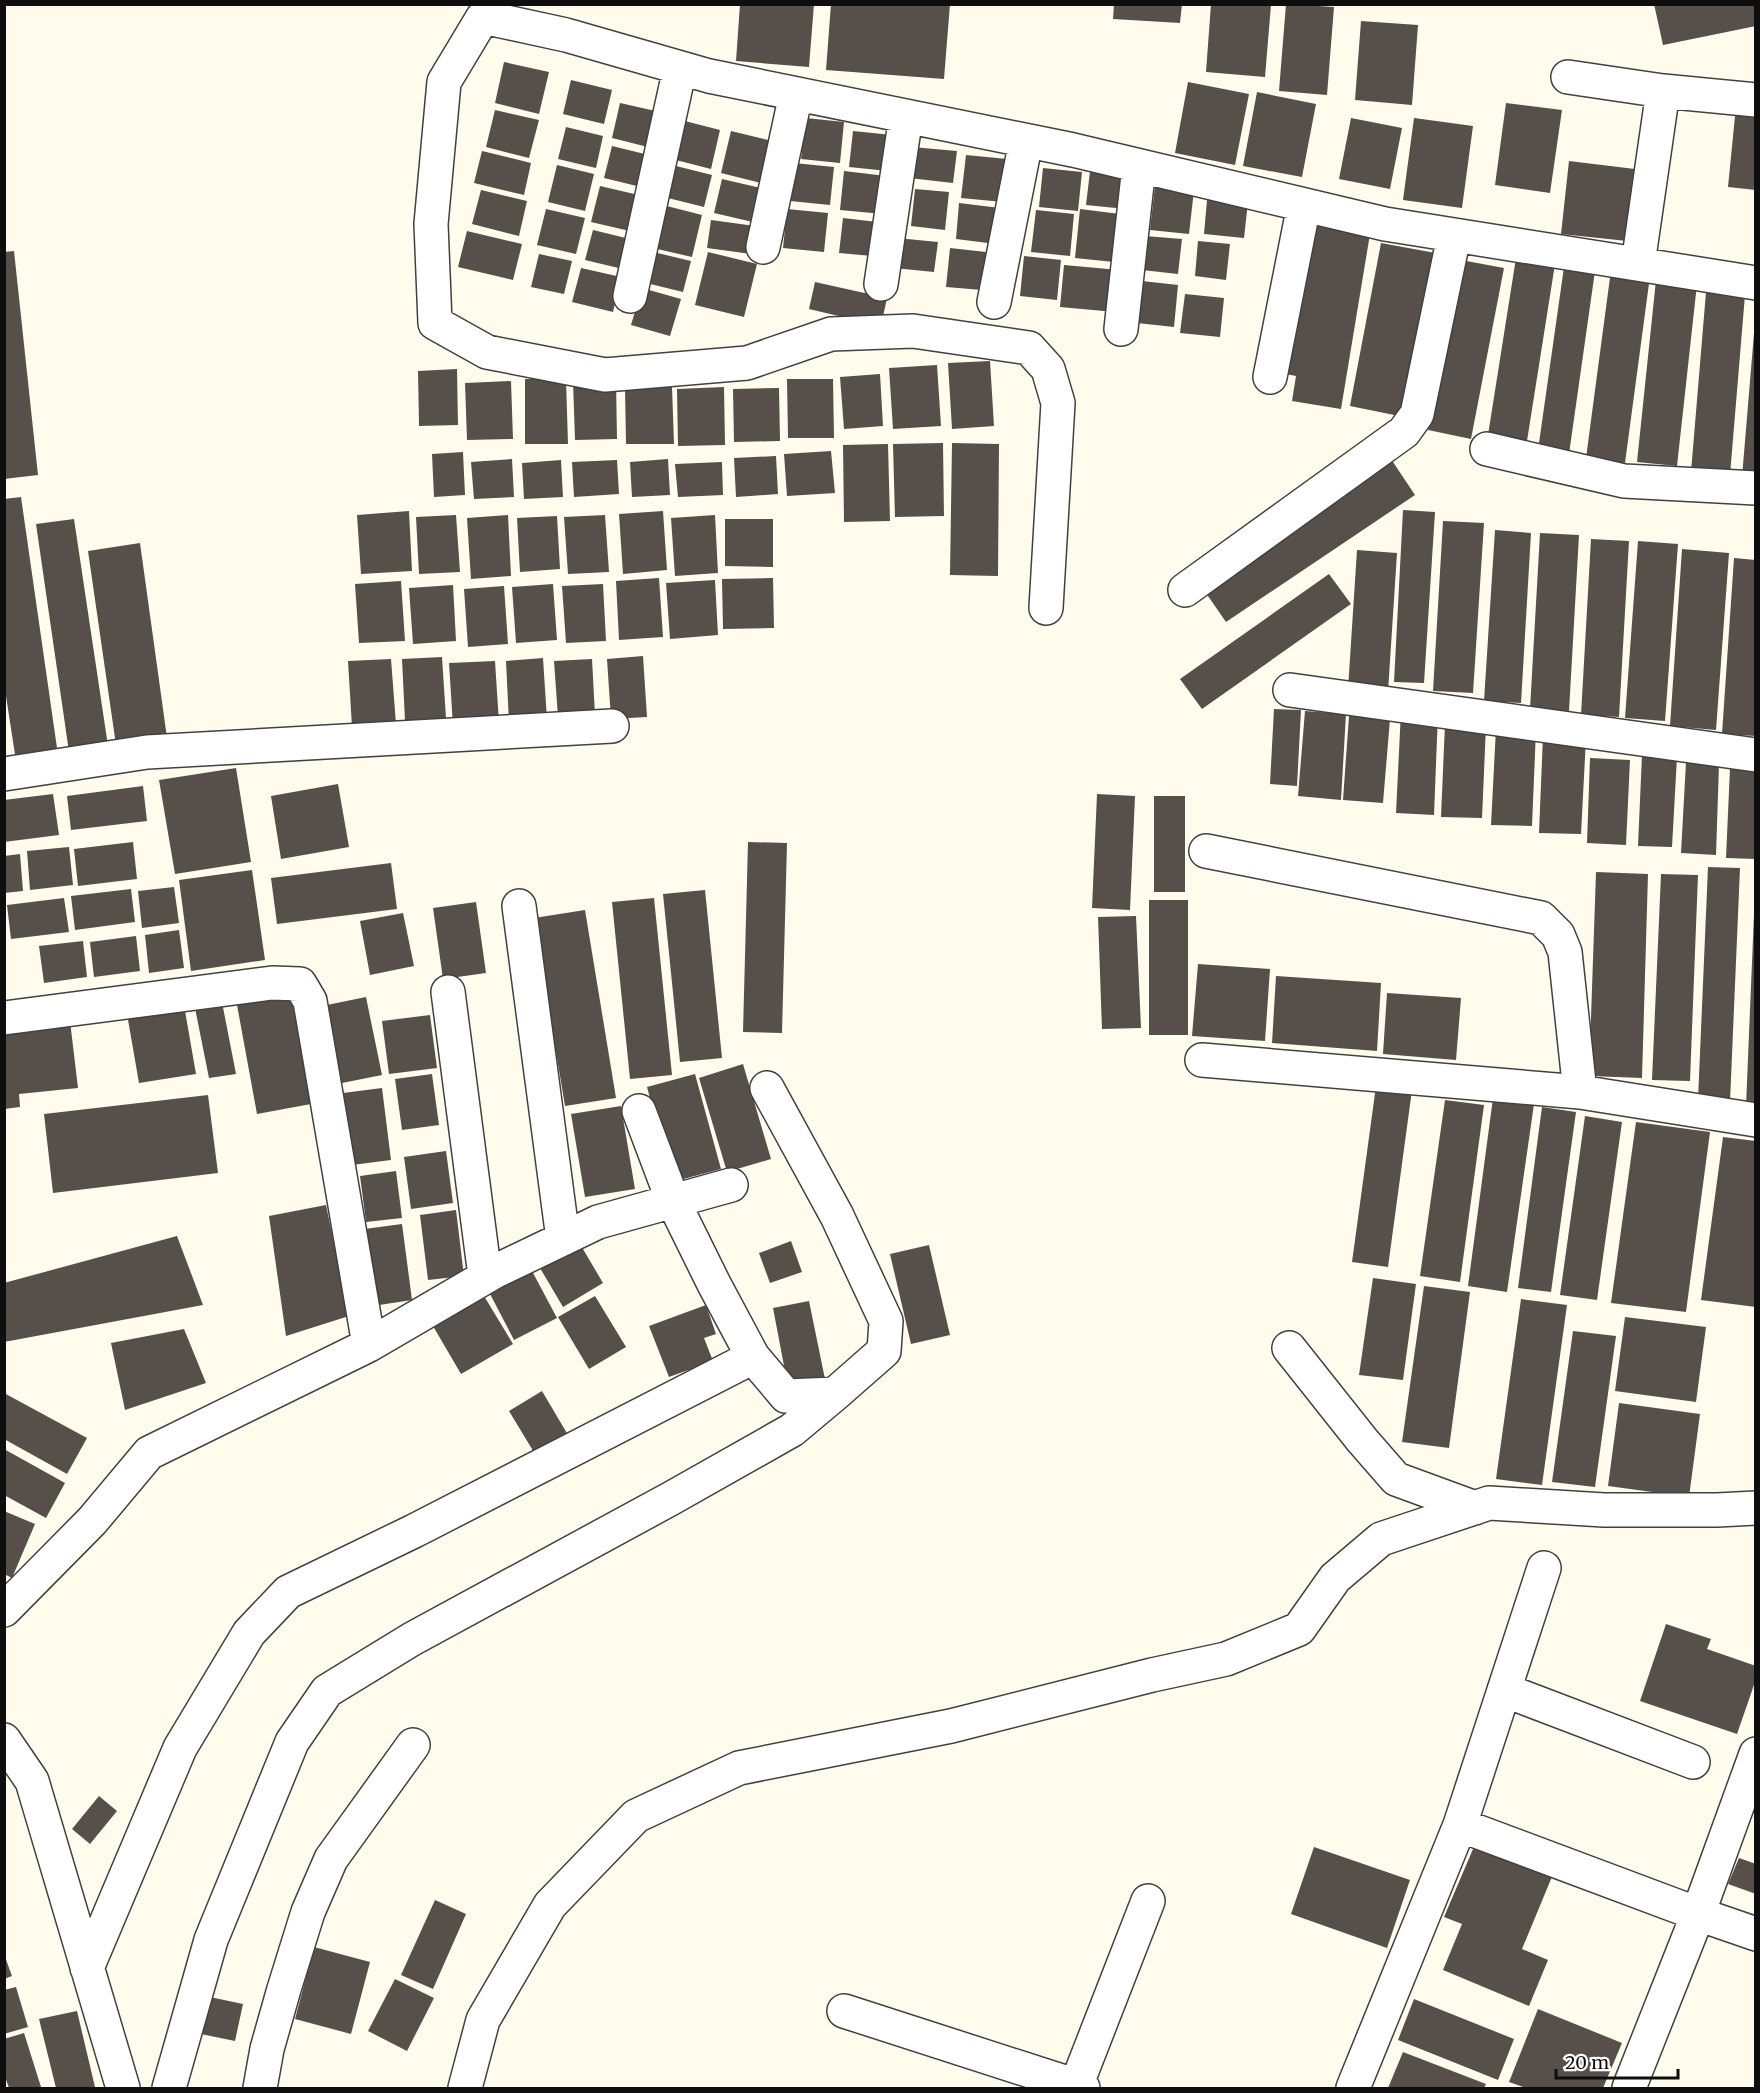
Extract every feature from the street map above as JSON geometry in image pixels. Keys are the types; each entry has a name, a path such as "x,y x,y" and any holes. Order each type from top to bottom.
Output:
{"street":[{"path":"1046,608 1058,403 1048,369 1029,348 913,331 831,334 747,363 605,375 487,352 435,323 431,224 444,82 483,17 566,35 709,76 1026,141 1385,224 1755,283"},
{"path":"630,296 680,68"},
{"path":"1568,77 1663,91 1755,100"},
{"path":"1638,264 1663,91"},
{"path":"763,247 796,94"},
{"path":"881,284 906,116"},
{"path":"994,303 1026,141"},
{"path":"1122,329 1139,166"},
{"path":"1270,377 1304,205"},
{"path":"1185,590 1404,432 1417,414 1454,236"},
{"path":"1487,449 1624,481 1755,488"},
{"path":"1290,690 1755,755"},
{"path":"4,774 147,752 612,726"},
{"path":"1206,851 1540,918 1558,935 1565,952 1580,1092"},
{"path":"519,906 563,1239"},
{"path":"4,1018 273,982 300,984 310,1001 369,1345"},
{"path":"448,992 485,1276"},
{"path":"1202,1060 1580,1092 1755,1120"},
{"path":"169,2088 210,1940 292,1742 327,1691 412,1639 792,1430 884,1351 886,1321 837,1216 767,1088"},
{"path":"639,1111 673,1202 753,1357 786,1396 835,1394"},
{"path":"4,1610 92,1521 149,1453 369,1345 485,1276 598,1222 731,1185"},
{"path":"1289,1348 1396,1479 1475,1508"},
{"path":"87,1968 180,1748 249,1633 288,1592 425,1526 753,1357"},
{"path":"465,2088 483,2020 550,1905 636,1816 740,1768 951,1726 1152,1675 1226,1659 1299,1629 1335,1578 1381,1539 1489,1503 1604,1510 1755,1508"},
{"path":"1353,2088 1460,1825 1544,1568"},
{"path":"1504,1690 1693,1762"},
{"path":"4,1740 32,1781 123,2088"},
{"path":"260,2088 267,2049 284,1989 308,1912 331,1859 413,1745"},
{"path":"1629,2088 1698,1914 1755,1755"},
{"path":"1460,1825 1755,1934"},
{"path":"844,2011 1080,2087 1148,1901"}],"building":[{"path":"740,4 814,4 809,67 736,61"},
{"path":"831,4 950,4 944,79 826,70"},
{"path":"1114,4 1182,4 1180,23 1113,19"},
{"path":"1211,4 1271,5 1265,77 1206,72"},
{"path":"1286,4 1334,7 1327,95 1279,91"},
{"path":"1654,4 1756,4 1756,26 1663,45"},
{"path":"1361,21 1418,25 1412,105 1355,100"},
{"path":"504,62 549,72 539,114 495,103"},
{"path":"571,80 612,90 604,124 563,114"},
{"path":"1188,82 1249,94 1235,165 1175,153"},
{"path":"1257,92 1316,104 1302,177 1243,166"},
{"path":"620,103 660,112 652,148 612,138"},
{"path":"1506,103 1562,110 1550,193 1495,185"},
{"path":"1736,106 1756,108 1756,190 1728,187"},
{"path":"495,110 539,120 529,158 486,147"},
{"path":"806,118 844,122 840,163 801,159"},
{"path":"1351,118 1402,128 1390,189 1339,179"},
{"path":"1414,118 1473,126 1462,208 1403,200"},
{"path":"681,120 720,130 711,169 672,159"},
{"path":"566,127 603,136 596,168 558,159"},
{"path":"731,131 780,143 769,185 721,173"},
{"path":"853,131 892,135 888,171 849,167"},
{"path":"612,146 653,156 645,188 604,178"},
{"path":"912,147 957,151 953,183 909,178"},
{"path":"482,151 531,163 524,195 474,183"},
{"path":"966,155 1007,159 1003,202 961,198"},
{"path":"1569,161 1635,169 1627,241 1561,234"},
{"path":"794,163 834,167 830,205 790,201"},
{"path":"1091,163 1130,167 1126,209 1086,205"},
{"path":"557,165 594,174 585,211 548,202"},
{"path":"672,165 712,175 704,207 664,197"},
{"path":"1043,168 1082,172 1078,211 1039,207"},
{"path":"844,171 886,176 883,214 840,210"},
{"path":"722,179 765,189 757,223 714,213"},
{"path":"600,186 643,196 634,232 591,222"},
{"path":"1155,186 1194,190 1189,234 1150,230"},
{"path":"915,189 949,192 945,230 911,226"},
{"path":"1208,189 1249,193 1244,238 1204,234"},
{"path":"481,190 527,201 519,236 472,224"},
{"path":"959,203 1000,208 996,244 956,239"},
{"path":"663,205 702,215 692,257 653,248"},
{"path":"546,209 585,218 576,254 537,245"},
{"path":"787,209 828,213 824,252 783,248"},
{"path":"1080,209 1120,214 1114,262 1075,258"},
{"path":"1036,210 1074,214 1070,256 1031,252"},
{"path":"1306,217 1371,228 1341,409 1292,401 1296,376 1281,373"},
{"path":"843,218 886,223 883,257 839,253"},
{"path":"711,220 755,226 751,254 707,248"},
{"path":"593,230 634,240 627,270 585,260"},
{"path":"467,231 522,244 513,280 458,267"},
{"path":"1145,236 1182,239 1178,274 1142,270"},
{"path":"897,238 938,242 934,272 894,268"},
{"path":"1198,241 1230,244 1226,280 1195,276"},
{"path":"1381,243 1441,254 1409,418 1350,406"},
{"path":"950,248 986,252 982,290 946,287"},
{"path":"14,251 38,475 4,479 4,252"},
{"path":"649,251 691,261 683,292 642,282"},
{"path":"708,252 757,264 744,317 695,305"},
{"path":"539,254 572,261 564,294 531,287"},
{"path":"1024,256 1061,260 1057,300 1020,296"},
{"path":"1516,258 1555,264 1527,441 1488,435"},
{"path":"1461,260 1504,268 1471,439 1428,430"},
{"path":"1064,265 1119,270 1115,312 1060,307"},
{"path":"1564,267 1595,271 1569,454 1538,450"},
{"path":"581,268 621,277 613,312 572,302"},
{"path":"1611,270 1650,276 1625,463 1586,458"},
{"path":"1656,280 1697,284 1677,466 1637,462"},
{"path":"1142,281 1178,285 1174,327 1137,323"},
{"path":"815,282 887,298 881,326 809,309"},
{"path":"642,288 681,299 670,336 631,325"},
{"path":"1706,292 1745,295 1730,475 1691,472"},
{"path":"1185,294 1224,298 1220,337 1180,333"},
{"path":"1754,333 1756,333 1756,477 1742,477"},
{"path":"990,361 994,426 952,429 948,363"},
{"path":"937,365 941,426 893,429 889,368"},
{"path":"457,369 458,425 419,426 418,371"},
{"path":"880,374 883,426 844,429 840,377"},
{"path":"525,379 566,379 568,444 525,444"},
{"path":"787,379 833,379 834,438 788,438"},
{"path":"616,380 617,439 575,440 573,381"},
{"path":"511,381 513,439 467,440 465,383"},
{"path":"672,387 674,444 626,444 625,388"},
{"path":"724,387 725,445 678,446 677,389"},
{"path":"779,388 780,441 734,442 733,389"},
{"path":"943,443 944,516 895,517 893,444"},
{"path":"952,443 999,444 998,576 950,575"},
{"path":"888,444 890,521 844,522 843,445"},
{"path":"831,451 835,493 787,496 784,454"},
{"path":"463,452 465,495 434,497 432,454"},
{"path":"776,456 778,494 736,497 734,458"},
{"path":"1389,456 1415,495 1226,622 1199,583"},
{"path":"512,459 514,497 474,499 471,462"},
{"path":"668,459 670,495 632,497 630,462"},
{"path":"561,460 563,497 524,499 522,463"},
{"path":"617,460 619,494 574,497 572,462"},
{"path":"722,462 723,495 678,497 675,464"},
{"path":"21,497 58,755 16,761 4,683 4,499"},
{"path":"1403,510 1435,512 1424,683 1394,682"},
{"path":"409,511 412,571 361,574 357,515"},
{"path":"663,511 667,570 623,574 619,514"},
{"path":"456,515 460,572 419,574 416,517"},
{"path":"508,515 511,576 471,579 467,518"},
{"path":"605,515 609,572 568,574 564,517"},
{"path":"715,515 718,573 675,576 671,518"},
{"path":"557,516 560,569 520,572 517,518"},
{"path":"74,519 108,746 69,752 36,524"},
{"path":"725,519 773,519 773,567 725,566"},
{"path":"1443,521 1484,523 1473,693 1433,691"},
{"path":"1495,530 1531,533 1521,703 1484,701"},
{"path":"1540,533 1579,535 1569,711 1530,709"},
{"path":"1591,539 1629,541 1619,717 1581,715"},
{"path":"1638,541 1678,544 1665,721 1625,718"},
{"path":"140,543 168,745 117,752 88,551"},
{"path":"1682,549 1729,553 1716,730 1670,726"},
{"path":"1357,550 1397,553 1388,692 1348,689"},
{"path":"1734,558 1756,560 1756,736 1722,734"},
{"path":"1329,574 1351,604 1202,709 1180,679"},
{"path":"659,578 663,637 619,640 616,581"},
{"path":"773,578 774,628 723,629 722,579"},
{"path":"715,580 718,635 670,639 666,583"},
{"path":"401,581 405,641 359,643 355,584"},
{"path":"553,584 557,640 516,643 512,587"},
{"path":"603,584 606,641 566,643 562,586"},
{"path":"453,585 456,641 413,644 409,588"},
{"path":"504,586 508,644 468,647 464,589"},
{"path":"643,656 647,717 611,719 607,659"},
{"path":"442,657 446,718 405,721 402,659"},
{"path":"543,658 547,720 509,723 506,661"},
{"path":"391,659 396,724 352,727 348,661"},
{"path":"592,659 595,715 558,717 554,661"},
{"path":"495,661 499,723 453,726 449,663"},
{"path":"1274,709 1301,710 1297,786 1270,784"},
{"path":"1305,711 1346,714 1341,800 1298,796"},
{"path":"1401,711 1438,713 1434,815 1396,813"},
{"path":"1349,716 1390,719 1383,803 1343,800"},
{"path":"1445,724 1486,726 1482,818 1441,817"},
{"path":"1496,728 1536,730 1532,826 1491,825"},
{"path":"1543,736 1586,738 1581,834 1539,833"},
{"path":"1642,755 1677,757 1672,847 1638,846"},
{"path":"1590,758 1630,760 1626,845 1587,843"},
{"path":"1686,762 1719,764 1716,855 1681,853"},
{"path":"236,768 251,862 175,874 159,780"},
{"path":"1730,768 1756,769 1756,859 1726,858"},
{"path":"338,784 349,847 281,859 271,796"},
{"path":"143,786 147,821 71,830 67,796"},
{"path":"53,794 59,835 4,842 4,800"},
{"path":"1097,794 1135,796 1130,910 1092,908"},
{"path":"1154,796 1185,796 1185,892 1154,892"},
{"path":"133,842 137,879 78,886 74,849"},
{"path":"748,842 787,843 782,1033 743,1032"},
{"path":"69,847 73,885 30,890 27,851"},
{"path":"20,854 23,891 4,893 4,856"},
{"path":"391,863 397,909 277,924 271,878"},
{"path":"1708,867 1740,868 1730,1102 1698,1100"},
{"path":"252,870 265,960 191,971 179,880"},
{"path":"1596,872 1648,874 1642,1078 1589,1076"},
{"path":"1661,874 1698,875 1690,1081 1652,1080"},
{"path":"174,887 179,923 142,928 138,891"},
{"path":"131,889 135,922 75,930 71,896"},
{"path":"705,890 722,1058 680,1062 663,894"},
{"path":"64,898 69,932 11,939 7,905"},
{"path":"654,898 672,1075 630,1079 612,902"},
{"path":"1149,900 1188,900 1188,1035 1149,1035"},
{"path":"476,902 486,973 443,979 433,908"},
{"path":"585,910 616,1098 565,1106 534,918"},
{"path":"403,913 414,966 370,975 360,921"},
{"path":"1754,914 1756,914 1756,1106 1746,1106"},
{"path":"1136,916 1141,1028 1102,1029 1098,917"},
{"path":"179,930 184,968 149,973 145,935"},
{"path":"136,936 140,971 94,977 90,942"},
{"path":"83,941 87,977 44,983 39,946"},
{"path":"1198,964 1270,969 1265,1041 1192,1036"},
{"path":"1276,976 1381,983 1377,1051 1272,1043"},
{"path":"1387,993 1461,998 1456,1060 1383,1054"},
{"path":"291,995 311,1104 257,1114 237,1005"},
{"path":"221,997 236,1074 209,1078 194,1003"},
{"path":"366,997 382,1075 337,1084 322,1006"},
{"path":"184,1005 196,1074 139,1083 127,1014"},
{"path":"430,1015 437,1068 389,1074 382,1021"},
{"path":"70,1021 78,1088 19,1094 20,1107 4,1109 4,1028"},
{"path":"743,1064 771,1159 727,1172 699,1078"},
{"path":"432,1074 439,1125 402,1130 395,1079"},
{"path":"695,1074 721,1169 672,1182 647,1087"},
{"path":"1376,1086 1412,1090 1388,1267 1352,1262"},
{"path":"382,1088 391,1160 352,1165 343,1093"},
{"path":"208,1095 218,1173 53,1193 44,1114"},
{"path":"1493,1098 1534,1104 1507,1292 1468,1286"},
{"path":"1445,1100 1484,1105 1460,1282 1420,1276"},
{"path":"621,1106 635,1189 585,1197 571,1114"},
{"path":"1542,1107 1576,1112 1551,1292 1518,1288"},
{"path":"1585,1116 1622,1122 1597,1300 1560,1295"},
{"path":"1636,1122 1710,1132 1686,1312 1611,1303"},
{"path":"1723,1137 1756,1141 1756,1307 1701,1300"},
{"path":"446,1151 453,1203 411,1209 404,1157"},
{"path":"396,1171 402,1218 366,1222 360,1176"},
{"path":"326,1205 349,1316 286,1336 269,1216"},
{"path":"456,1210 464,1276 428,1280 420,1215"},
{"path":"402,1224 412,1300 366,1307 357,1230"},
{"path":"177,1236 203,1305 4,1342 4,1283"},
{"path":"791,1241 802,1272 770,1283 759,1253"},
{"path":"580,1244 603,1283 563,1307 540,1268"},
{"path":"929,1245 950,1335 911,1344 890,1254"},
{"path":"532,1271 557,1318 514,1340 490,1294"},
{"path":"1373,1278 1416,1284 1403,1380 1359,1375"},
{"path":"1424,1286 1470,1292 1449,1448 1402,1442"},
{"path":"484,1296 513,1344 461,1374 433,1326"},
{"path":"595,1296 626,1347 589,1369 558,1317"},
{"path":"1521,1299 1567,1305 1542,1485 1496,1479"},
{"path":"809,1301 826,1384 789,1392 773,1308"},
{"path":"706,1305 716,1334 704,1338 713,1361 669,1377 649,1326"},
{"path":"1625,1317 1706,1327 1696,1402 1615,1391"},
{"path":"184,1329 206,1383 125,1410 111,1343"},
{"path":"1573,1331 1616,1336 1595,1487 1552,1482"},
{"path":"542,1391 568,1435 535,1454 509,1411"},
{"path":"4,1393 87,1438 67,1474 4,1439"},
{"path":"1619,1403 1700,1414 1689,1497 1608,1486"},
{"path":"4,1449 65,1483 46,1518 4,1495"},
{"path":"4,1511 35,1524 12,1578 4,1574"},
{"path":"1666,1624 1711,1639 1707,1649 1756,1666 1756,1679 1737,1734 1640,1701"},
{"path":"99,1796 117,1811 90,1844 72,1829"},
{"path":"1479,1835 1556,1867 1522,1949 1548,1960 1529,2006 1443,1970 1462,1924 1444,1917"},
{"path":"1314,1847 1410,1880 1387,1948 1291,1914"},
{"path":"1739,1858 1756,1864 1756,1894 1728,1884"},
{"path":"435,1900 466,1914 433,1989 401,1975"},
{"path":"314,1947 370,1962 351,2034 295,2019"},
{"path":"4,1954 12,1976 4,1979"},
{"path":"395,1979 434,1998 407,2051 368,2031"},
{"path":"16,1987 28,2027 4,2034 4,1990"},
{"path":"205,1996 243,2004 235,2041 196,2033"},
{"path":"1414,1999 1514,2039 1498,2080 1398,2040"},
{"path":"1538,2009 1622,2043 1603,2088 1526,2088 1509,2082"},
{"path":"77,2011 95,2087 56,2088 39,2019"},
{"path":"24,2033 41,2087 9,2088 4,2074 4,2039"},
{"path":"1403,2052 1486,2084 1484,2088 1388,2088"}]}
